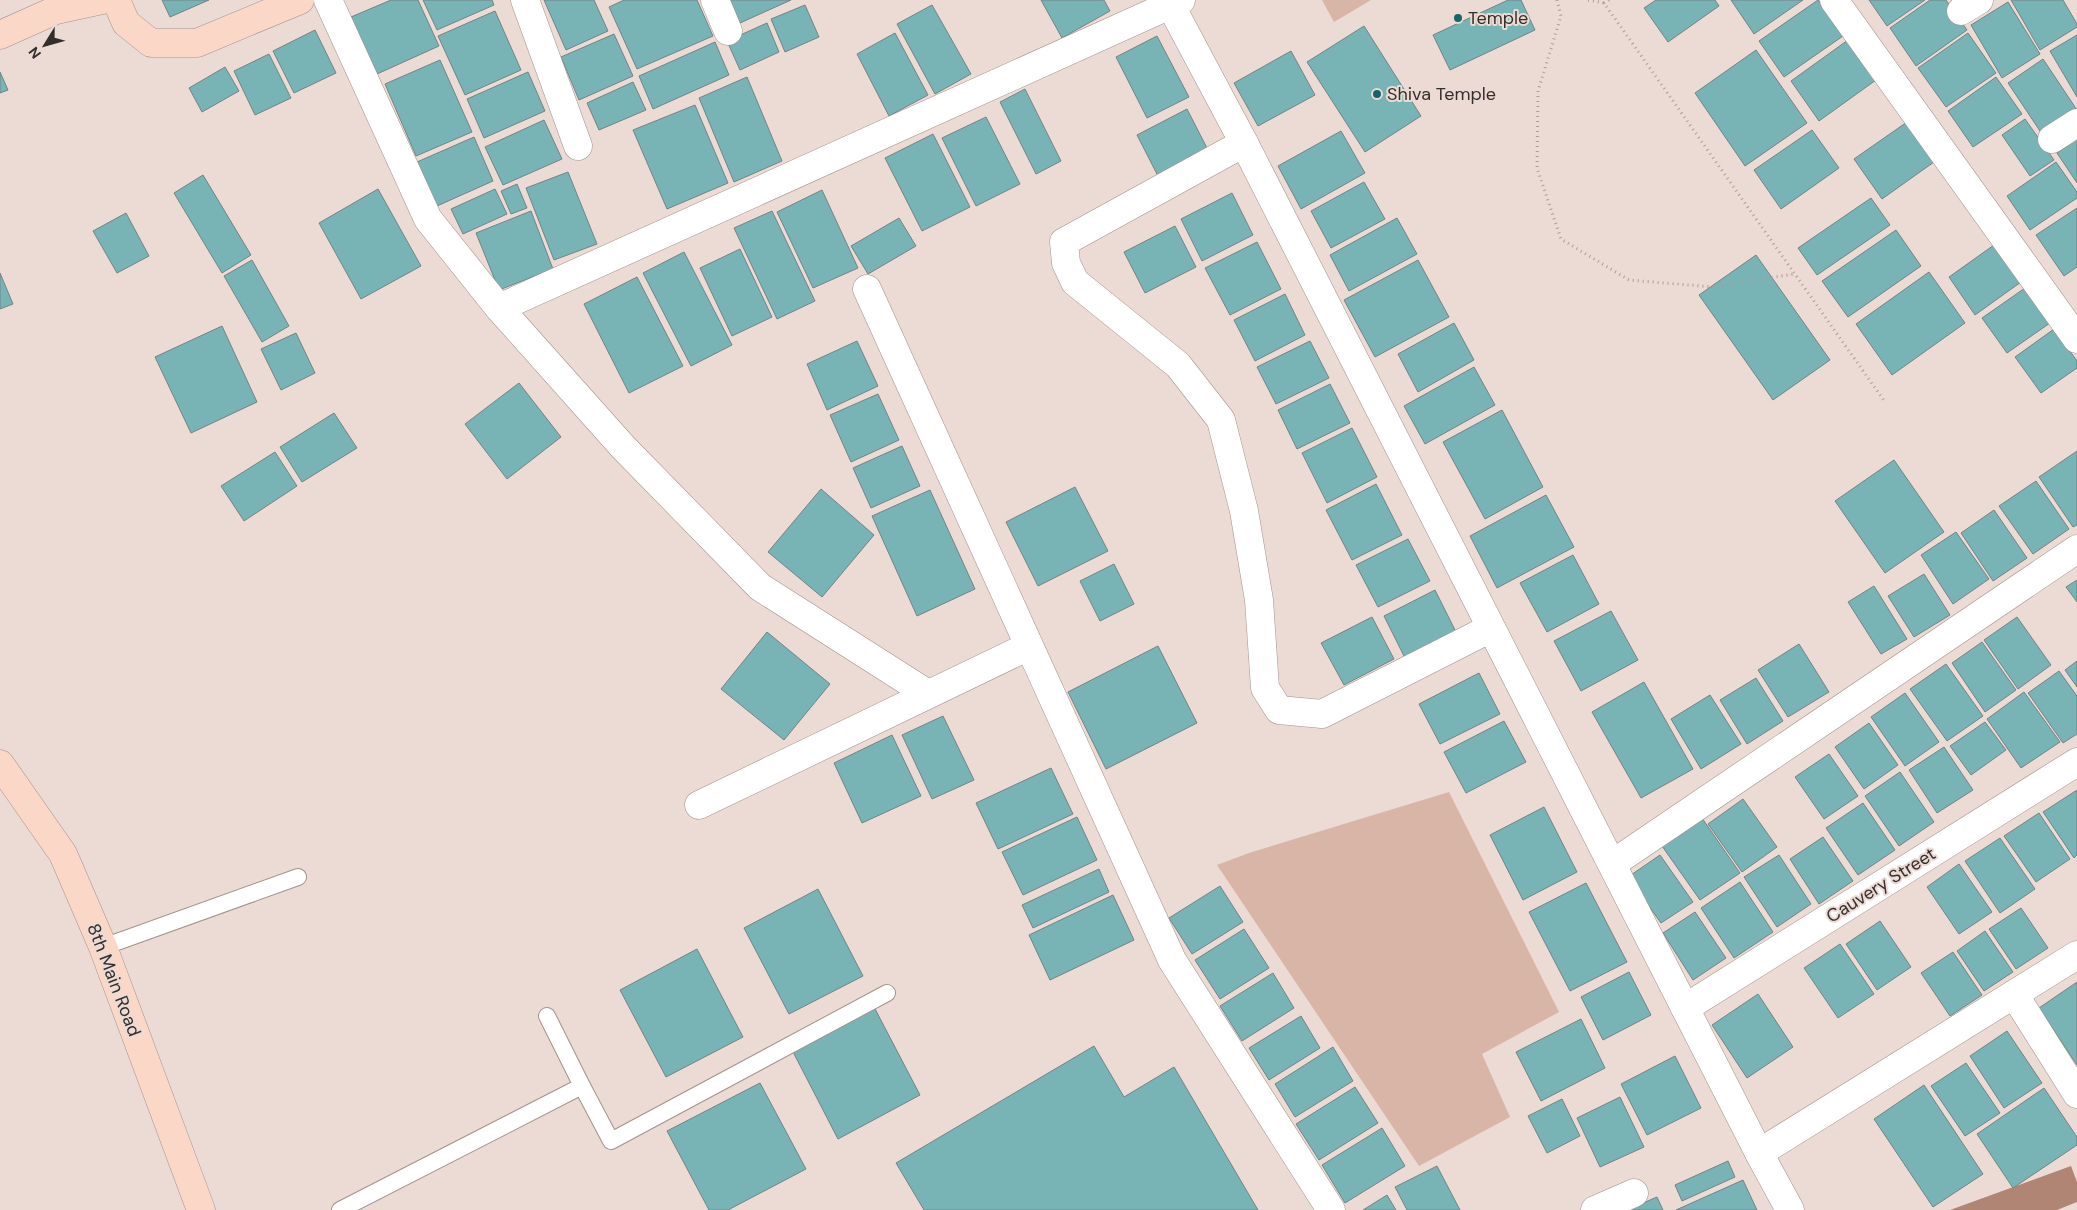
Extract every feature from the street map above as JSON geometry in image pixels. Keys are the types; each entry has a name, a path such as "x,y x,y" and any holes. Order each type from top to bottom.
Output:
{"street":[{"path":"0,35 54,5 102,0"},
{"path":"116,0 126,23 151,43 197,43 300,0"},
{"path":"328,0 428,219 499,308 623,447 760,587 928,694"},
{"path":"525,0 578,146"},
{"path":"715,0 728,31"},
{"path":"1834,0 2077,339"},
{"path":"499,308 1176,3 1244,143 1759,1153 1790,1210"},
{"path":"2052,138 2077,123"},
{"path":"1244,143 1064,242 1066,263 1075,282 1178,365 1221,420 1244,512 1259,600 1265,688 1280,710 1322,714 1491,628"},
{"path":"867,289 1172,960 1331,1210"},
{"path":"1612,864 2077,549"},
{"path":"699,805 1029,646"},
{"name":"Cauvery Street","path":"1685,1008 2077,762"},
{"name":"8th Main Road","path":"0,764 64,854 103,947 201,1210"},
{"path":"1759,1153 2077,955"},
{"path":"2014,994 2077,1094"},
{"path":"1595,1210 1634,1193"}],"lane":[{"path":"103,947 298,877"},
{"path":"547,1016 611,1141 887,993"},
{"path":"340,1210 582,1086"}],"path":[{"path":"1557,0 1561,16 1538,92 1537,168 1561,239 1630,280 1713,288 1794,274"},
{"path":"1588,0 1604,4 1885,402"},
{"path":"1604,4 1610,0"}],"shaded area":[{"path":"1322,0 1371,0 1334,22"},
{"path":"1449,792 1559,1012 1482,1054 1510,1117 1419,1166 1217,865 1249,853"},
{"path":"2071,1166 2077,1182 2077,1202 2057,1210 1950,1210"}],"building":[{"path":"162,0 209,0 170,17"},
{"path":"391,0 418,0 439,46 377,74 351,17"},
{"path":"423,0 492,0 494,5 437,30"},
{"path":"544,0 594,0 608,31 566,50"},
{"path":"624,0 697,0 713,36 637,69 609,7"},
{"path":"730,0 791,0 740,23"},
{"path":"1041,0 1104,0 1110,11 1062,38"},
{"path":"1508,0 1521,0 1535,30 1450,70 1433,35"},
{"path":"1656,0 1715,0 1719,6 1668,42 1644,8"},
{"path":"1731,0 1803,0 1754,34"},
{"path":"1818,0 1843,36 1784,77 1759,41"},
{"path":"1869,0 1925,0 1887,26"},
{"path":"1930,0 1946,0 1967,30 1916,66 1890,28"},
{"path":"2011,0 2063,0 2077,27 2040,50"},
{"path":"2008,2 2040,54 2002,78 1971,25"},
{"path":"805,5 819,37 785,52 771,19"},
{"path":"932,5 971,74 935,94 897,24"},
{"path":"495,11 521,70 465,95 438,36"},
{"path":"767,23 779,52 740,70 727,41"},
{"path":"1364,26 1421,116 1365,152 1307,62"},
{"path":"315,30 336,73 294,93 273,51"},
{"path":"895,33 928,95 889,116 857,54"},
{"path":"1968,33 1996,73 1946,107 1918,68"},
{"path":"614,34 633,76 579,100 561,57"},
{"path":"2077,35 2077,97 2050,51"},
{"path":"1157,36 1189,97 1147,118 1116,57"},
{"path":"1848,40 1876,80 1819,121 1791,81"},
{"path":"715,42 729,75 653,109 639,76"},
{"path":"1756,50 1807,123 1745,166 1695,93"},
{"path":"1291,51 1315,95 1258,126 1234,83"},
{"path":"269,54 291,98 255,115 234,71"},
{"path":"2043,59 2077,110 2042,134 2008,83"},
{"path":"440,60 472,132 416,156 385,84"},
{"path":"225,67 239,91 202,112 189,88"},
{"path":"0,72 8,90 0,93"},
{"path":"528,72 545,111 484,138 467,99"},
{"path":"747,77 782,161 734,182 699,98"},
{"path":"1996,77 2022,114 1973,147 1948,111"},
{"path":"633,82 646,110 599,130 587,103"},
{"path":"1025,89 1061,161 1036,174 1000,102"},
{"path":"695,105 728,183 667,209 633,130"},
{"path":"1187,109 1209,152 1159,178 1137,135"},
{"path":"986,117 1020,184 976,206 942,138"},
{"path":"2025,119 2054,160 2030,176 2002,135"},
{"path":"544,120 562,159 503,185 485,147"},
{"path":"1907,122 1934,162 1882,199 1854,159"},
{"path":"1812,130 1839,168 1781,209 1754,170"},
{"path":"1341,131 1365,173 1301,209 1278,166"},
{"path":"933,134 970,207 922,231 885,158"},
{"path":"474,137 493,181 437,206 417,162"},
{"path":"2077,139 2077,183 2057,153"},
{"path":"2056,162 2077,192 2077,198 2030,230 2007,196"},
{"path":"568,172 597,244 554,260 526,188"},
{"path":"203,175 251,255 222,273 174,193"},
{"path":"1364,182 1385,219 1331,248 1311,211"},
{"path":"517,184 527,208 511,214 501,191"},
{"path":"378,189 421,266 361,299 319,223"},
{"path":"495,189 507,214 463,234 451,209"},
{"path":"822,190 858,268 813,288 777,212"},
{"path":"1232,193 1253,235 1202,261 1181,219"},
{"path":"1871,198 1890,225 1817,275 1798,248"},
{"path":"2077,208 2077,267 2064,276 2036,235"},
{"path":"531,211 553,269 499,290 476,233"},
{"path":"772,211 815,301 777,319 734,228"},
{"path":"126,213 149,256 117,273 93,231"},
{"path":"899,218 916,246 868,274 851,246"},
{"path":"1397,218 1417,254 1349,291 1330,255"},
{"path":"1175,226 1196,267 1145,293 1124,252"},
{"path":"1896,230 1921,266 1848,317 1822,281"},
{"path":"1257,242 1281,289 1230,315 1205,268"},
{"path":"1994,245 2021,282 1975,315 1949,277"},
{"path":"740,249 772,317 732,336 700,268"},
{"path":"684,252 732,345 691,366 643,273"},
{"path":"1756,255 1830,360 1773,400 1699,295"},
{"path":"252,260 289,326 262,342 224,276"},
{"path":"1418,260 1449,317 1375,357 1344,300"},
{"path":"1929,272 1965,323 1892,375 1856,324"},
{"path":"0,273 13,304 0,309"},
{"path":"637,277 683,366 629,393 584,304"},
{"path":"2025,288 2050,323 2007,353 1982,318"},
{"path":"1285,294 1305,335 1255,361 1234,320"},
{"path":"1454,323 1474,360 1418,392 1398,354"},
{"path":"222,326 257,402 191,433 155,357"},
{"path":"2054,329 2077,361 2077,368 2041,393 2015,357"},
{"path":"296,333 315,373 281,390 261,349"},
{"path":"857,341 878,386 827,410 807,364"},
{"path":"1310,341 1329,378 1276,404 1257,367"},
{"path":"1474,367 1495,405 1425,444 1404,406"},
{"path":"519,383 561,437 507,479 465,424"},
{"path":"1330,384 1350,423 1297,449 1278,410"},
{"path":"878,394 899,440 851,462 830,415"},
{"path":"1502,410 1543,487 1485,519 1443,442"},
{"path":"334,413 357,448 302,482 280,447"},
{"path":"1352,428 1377,477 1327,503 1302,453"},
{"path":"902,446 920,486 871,508 853,468"},
{"path":"2077,451 2077,525 2073,527 2039,477"},
{"path":"275,452 297,486 244,521 221,486"},
{"path":"1894,460 1944,532 1885,573 1835,501"},
{"path":"2036,481 2069,529 2033,554 1999,506"},
{"path":"1376,484 1402,535 1352,560 1326,510"},
{"path":"1075,487 1108,551 1038,586 1006,522"},
{"path":"821,489 874,535 822,597 768,552"},
{"path":"930,490 975,589 917,616 872,516"},
{"path":"1546,495 1574,547 1497,588 1470,536"},
{"path":"1994,510 2027,558 1993,581 1961,533"},
{"path":"1956,532 1989,579 1953,604 1921,555"},
{"path":"1408,539 1430,581 1378,607 1356,565"},
{"path":"1573,555 1599,604 1547,632 1520,583"},
{"path":"1114,564 1134,604 1100,621 1080,581"},
{"path":"1924,574 1950,615 1914,637 1888,596"},
{"path":"2077,580 2077,602 2066,587"},
{"path":"1874,586 1907,639 1881,654 1848,602"},
{"path":"1435,590 1456,632 1405,658 1384,616"},
{"path":"1611,611 1638,660 1581,691 1554,641"},
{"path":"1372,617 1394,659 1344,685 1321,643"},
{"path":"2017,617 2051,665 2018,689 1984,640"},
{"path":"767,632 830,684 784,740 721,689"},
{"path":"1982,642 2016,690 1985,712 1952,663"},
{"path":"1799,644 1829,692 1788,717 1758,670"},
{"path":"1158,646 1197,723 1106,769 1068,692"},
{"path":"2077,661 2077,687 2065,670"},
{"path":"1946,664 1983,716 1947,741 1910,689"},
{"path":"2059,671 2077,696 2077,734 2063,743 2028,693"},
{"path":"1479,673 1500,714 1440,744 1419,704"},
{"path":"1756,678 1783,721 1747,744 1720,700"},
{"path":"1644,682 1693,769 1641,798 1592,712"},
{"path":"2024,692 2060,742 2021,768 1987,719"},
{"path":"1905,693 1939,742 1905,766 1871,717"},
{"path":"1710,695 1741,744 1701,769 1671,719"},
{"path":"943,716 974,780 932,799 902,735"},
{"path":"1504,721 1526,762 1466,793 1444,752"},
{"path":"1985,722 2006,750 1971,775 1950,746"},
{"path":"1869,723 1898,765 1864,789 1835,747"},
{"path":"892,735 921,796 862,823 834,763"},
{"path":"1944,747 1973,790 1937,813 1909,770"},
{"path":"1829,754 1858,796 1824,819 1795,777"},
{"path":"1051,768 1073,814 998,849 976,803"},
{"path":"1900,772 1934,822 1899,846 1865,796"},
{"path":"2077,790 2077,855 2074,858 2043,812"},
{"path":"1743,799 1777,847 1742,872 1708,824"},
{"path":"1863,803 1895,850 1858,875 1826,828"},
{"path":"1544,807 1577,872 1523,900 1490,835"},
{"path":"2039,813 2070,859 2036,882 2004,836"},
{"path":"1077,817 1097,860 1023,895 1002,852"},
{"path":"1702,818 1740,873 1700,900 1662,846"},
{"path":"1823,837 1853,881 1819,904 1790,859"},
{"path":"2000,838 2035,889 2000,913 1965,861"},
{"path":"1660,855 1693,902 1661,923 1628,877"},
{"path":"1779,855 1811,904 1777,927 1744,877"},
{"path":"1959,864 1992,912 1959,934 1927,887"},
{"path":"1099,869 1109,892 1033,928 1022,905"},
{"path":"1740,882 1773,932 1734,958 1701,908"},
{"path":"1586,883 1627,962 1570,991 1529,912"},
{"path":"1220,886 1243,922 1192,954 1169,918"},
{"path":"818,889 863,976 789,1014 744,928"},
{"path":"1113,895 1134,940 1050,980 1029,935"},
{"path":"2021,908 2048,948 2016,969 1989,929"},
{"path":"1695,912 1726,958 1693,980 1663,933"},
{"path":"1880,921 1911,967 1877,990 1846,944"},
{"path":"1244,929 1269,968 1220,999 1195,960"},
{"path":"1985,931 2013,972 1984,991 1957,951"},
{"path":"1840,944 1874,994 1838,1018 1804,968"},
{"path":"697,949 743,1037 666,1077 620,990"},
{"path":"1953,952 1982,995 1950,1016 1921,973"},
{"path":"1629,972 1651,1015 1603,1040 1581,997"},
{"path":"1273,973 1294,1008 1242,1041 1220,1006"},
{"path":"2077,982 2077,1065 2039,1008"},
{"path":"1758,994 1793,1047 1747,1078 1712,1025"},
{"path":"873,1005 920,1095 838,1139 791,1048"},
{"path":"1301,1016 1320,1048 1269,1080 1249,1048"},
{"path":"1581,1019 1605,1068 1541,1101 1516,1052"},
{"path":"2007,1031 2042,1083 2004,1108 1970,1056"},
{"path":"1094,1046 1124,1097 1174,1067 1258,1210 924,1210 896,1163"},
{"path":"1333,1047 1353,1081 1295,1117 1275,1084"},
{"path":"1675,1056 1701,1108 1647,1135 1621,1084"},
{"path":"1966,1063 2000,1113 1965,1136 1931,1086"},
{"path":"760,1083 806,1169 728,1210 709,1210 667,1131"},
{"path":"1924,1085 1983,1174 1933,1207 1874,1119"},
{"path":"1355,1087 1378,1123 1319,1160 1296,1124"},
{"path":"2044,1088 2077,1137 2077,1145 2013,1188 1977,1134"},
{"path":"1620,1097 1644,1147 1600,1167 1577,1118"},
{"path":"1562,1099 1580,1136 1547,1153 1528,1116"},
{"path":"1382,1128 1405,1166 1345,1203 1322,1165"},
{"path":"1728,1161 1735,1177 1682,1201 1675,1185"},
{"path":"1437,1166 1460,1210 1407,1210 1395,1187"},
{"path":"1743,1180 1757,1210 1676,1210"},
{"path":"1387,1195 1396,1210 1363,1210"},
{"path":"1657,1197 1663,1210 1627,1210"}],"place":[{"name":"Temple","path":"1458,18"},
{"name":"Shiva Temple","path":"1377,94"}]}
